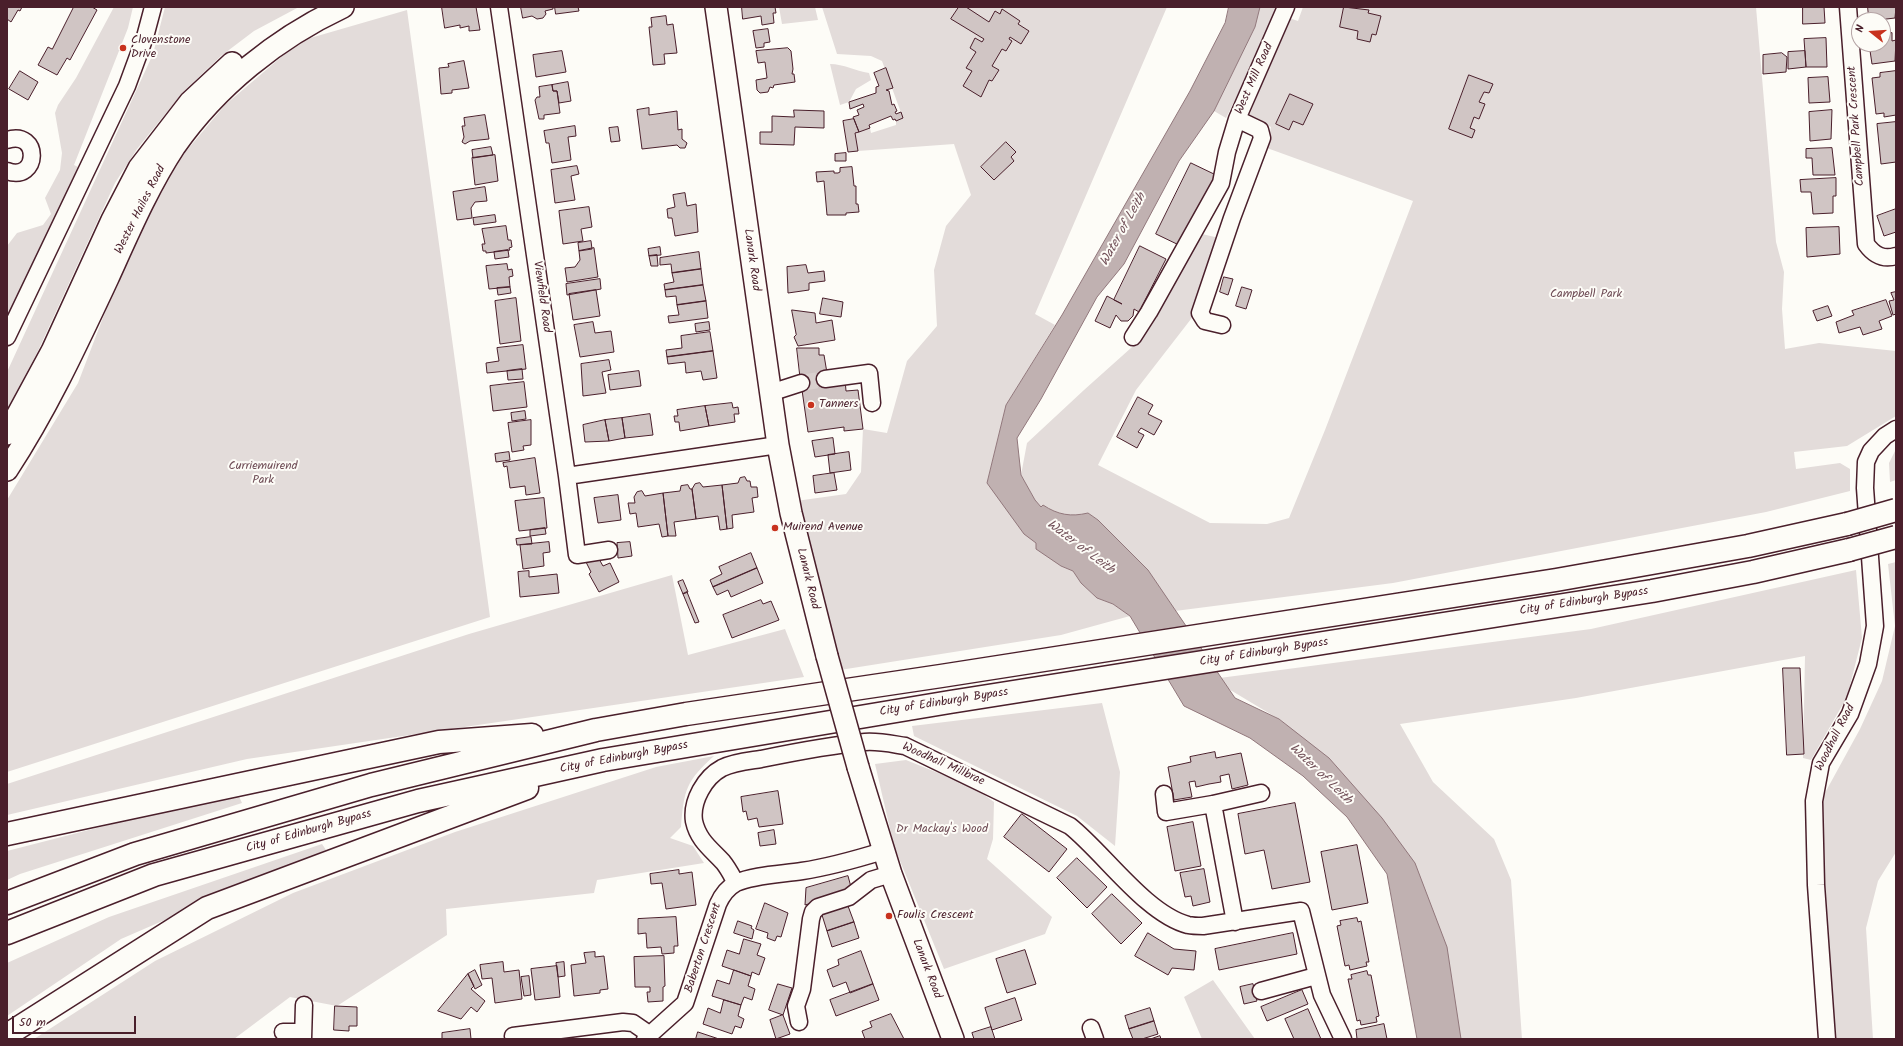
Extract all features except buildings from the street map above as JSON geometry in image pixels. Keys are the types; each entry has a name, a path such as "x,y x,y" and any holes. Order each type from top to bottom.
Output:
{"highway":[{"path":"7,903 150,850 371,786 596,730 686,714 941,676 1556,580 1748,546 1847,524 1896,510"},
{"name":"City of Edinburgh Bypass","path":"7,933 161,873 418,801 603,760 950,702 1660,590 1753,572 1849,550 1896,537"},
{"path":"7,834 439,742 596,730"},
{"path":"7,1035 206,908 603,760"}],"main road":[{"name":"Wester Hailes Road","path":"7,434 52,351 112,220 139,168 160,138 190,102 219,74 248,50 317,7"},
{"name":"Wester Hailes Road","path":"7,470 28,438 70,360 130,229 175,146 203,111 241,72 294,34 343,7"},
{"name":"Lanark Road","path":"716,7 770,393 791,513 827,656 883,852 953,1039"}],"street":[{"path":"7,337 127,86 145,37 153,7"},
{"name":"Viewfield Road","path":"499,7 577,554 609,550"},
{"name":"West Mill Road","path":"1133,337 1153,306 1221,183 1227,152 1237,120 1286,7"},
{"name":"Campbell Park Crescent","path":"1848,7 1866,244 1871,251 1878,256 1888,258 1896,256"},
{"path":"1222,325 1205,320 1200,313 1232,218 1262,138 1260,130 1237,120"},
{"path":"7,140 12,138 23,140 28,144 32,154 29,166 25,170 7,173"},
{"path":"825,379 869,372 872,403"},
{"path":"770,393 801,383"},
{"name":"Woodhall Road","path":"1827,1039 1816,885 1815,787 1821,763 1850,714 1868,664 1875,626 1865,488 1866,462 1871,451 1885,436 1896,428"},
{"path":"567,476 778,445"},
{"name":"Woodhall Millbrae","path":"736,883 725,864 704,843 697,833 694,820 698,797 704,784 713,775 731,764 778,755 866,742 885,742 905,746 1070,826 1087,839 1141,895 1162,912 1176,920 1188,925 1203,926 1301,911 1316,976 1322,995 1343,1039"},
{"path":"1164,794 1166,812 1213,804 1261,793"},
{"path":"1213,804 1235,922"},
{"path":"736,883 805,870 883,852"},
{"path":"800,1022 796,1006 802,989 813,912 818,907 849,896 872,880 891,874"},
{"name":"Baberton Crescent","path":"513,1036 623,1022 633,1024 647,1036 685,1003 722,894 736,883"},
{"path":"1261,991 1316,976"},
{"path":"283,1032 303,1035 304,1005"}],"green space":[{"path":"114,7 133,7 128,28 74,165 78,167 7,320 7,246 17,233 43,225 51,214 45,198 60,170 62,153 55,113 58,105 76,78"},
{"path":"165,7 299,7 254,31 221,56 183,92 137,149 115,183 37,353 7,409 7,372 153,54"},
{"path":"779,7 815,7 818,20 782,24"},
{"path":"822,7 1167,7 1035,314 1055,325 1006,405 987,483 1061,566 1073,571 1081,583 1097,598 1113,604 1130,616 1061,635 840,670 796,501 846,494 861,472 863,429 887,433 907,361 937,326 934,270 946,226 971,195 954,144 858,151 855,133 870,128 871,133 896,125 896,121 903,118 882,61 871,56 837,54","holes":["1006,142 1016,152 994,180 981,166"]},
{"path":"1260,7 1277,7 1268,33 1226,118 1214,111 1255,27"},
{"name":"Campbell Park","path":"1303,7 1756,7 1776,242 1784,272 1782,309 1785,349 1819,343 1896,351 1896,416 1847,446 1794,452 1796,469 1840,463 1850,469 1850,491 1766,512 1393,583 1175,611 1148,570 1098,520 1088,513 1070,515 1059,513 1043,506 1041,507 1035,500 1021,475 1027,443 1141,339 1202,234 1219,238 1191,319 1136,390 1098,465 1210,523 1267,524 1289,518 1325,430 1413,201 1267,148 1271,127 1249,116 1289,18 1298,21"},
{"name":"Curriemuirend Park","path":"407,10 490,617 7,772 7,500 78,383 122,268 166,175 225,105 300,41"},
{"path":"830,64 840,65 869,73 871,80 856,89 849,102 840,105"},
{"path":"1896,449 1896,480 1890,482 1889,463"},
{"path":"1896,562 1896,852 1878,881 1866,928 1873,1039 1836,1039 1822,880 1820,802 1860,729 1882,681 1895,626 1888,564"},
{"path":"1856,570 1862,638 1847,697 1811,760 1803,758 1805,656 1576,698 1400,724 1433,782 1494,839 1511,880 1522,1039 1456,1039 1356,792 1282,721 1212,679 1591,629"},
{"path":"672,575 688,655 785,629 804,677 247,759 7,815 7,784 469,634"},
{"path":"1102,703 1120,772 1115,846 1077,816 914,736 912,726"},
{"path":"714,756 697,772 688,787 683,804 681,827 670,838 693,846 704,863 597,880 594,893 446,909 447,935 337,1006 290,997 234,1039 34,1039 155,961 293,893 455,832 656,767"},
{"name":"Dr Mackay's Wood","path":"906,760 973,787 994,802 993,839 987,859 1052,917 1045,934 944,969 894,846 875,764"},
{"path":"237,792 242,803 20,874 7,880 7,851"},
{"path":"322,844 326,850 121,939 7,1016 7,963 109,917"},
{"path":"1213,980 1255,1039 1202,1039 1184,997"}],"water":[{"name":"Water of Leith","path":"1229,7 1260,7 1255,27 1214,111 1179,161 1124,264 1097,297 1041,399 1017,438 1021,475 1035,500 1041,507 1043,505 1059,513 1070,515 1088,513 1098,520 1148,570 1235,698 1279,719 1329,758 1382,818 1415,863 1447,947 1461,1039 1417,1039 1387,874 1347,817 1303,776 1250,738 1184,706 1130,616 1113,604 1097,598 1081,583 1073,571 1061,566 1036,549 1036,543 1024,534 987,483 1006,405 1062,315 1190,91 1225,23"}],"tunnel":[{"path":"801,383 825,379"}],"place":[{"name":"Clovenstone Drive","path":"123,48"},
{"name":"Tanners","path":"811,405"},
{"name":"Muirend Avenue","path":"775,528"},
{"name":"Foulis Crescent","path":"889,916"}]}
